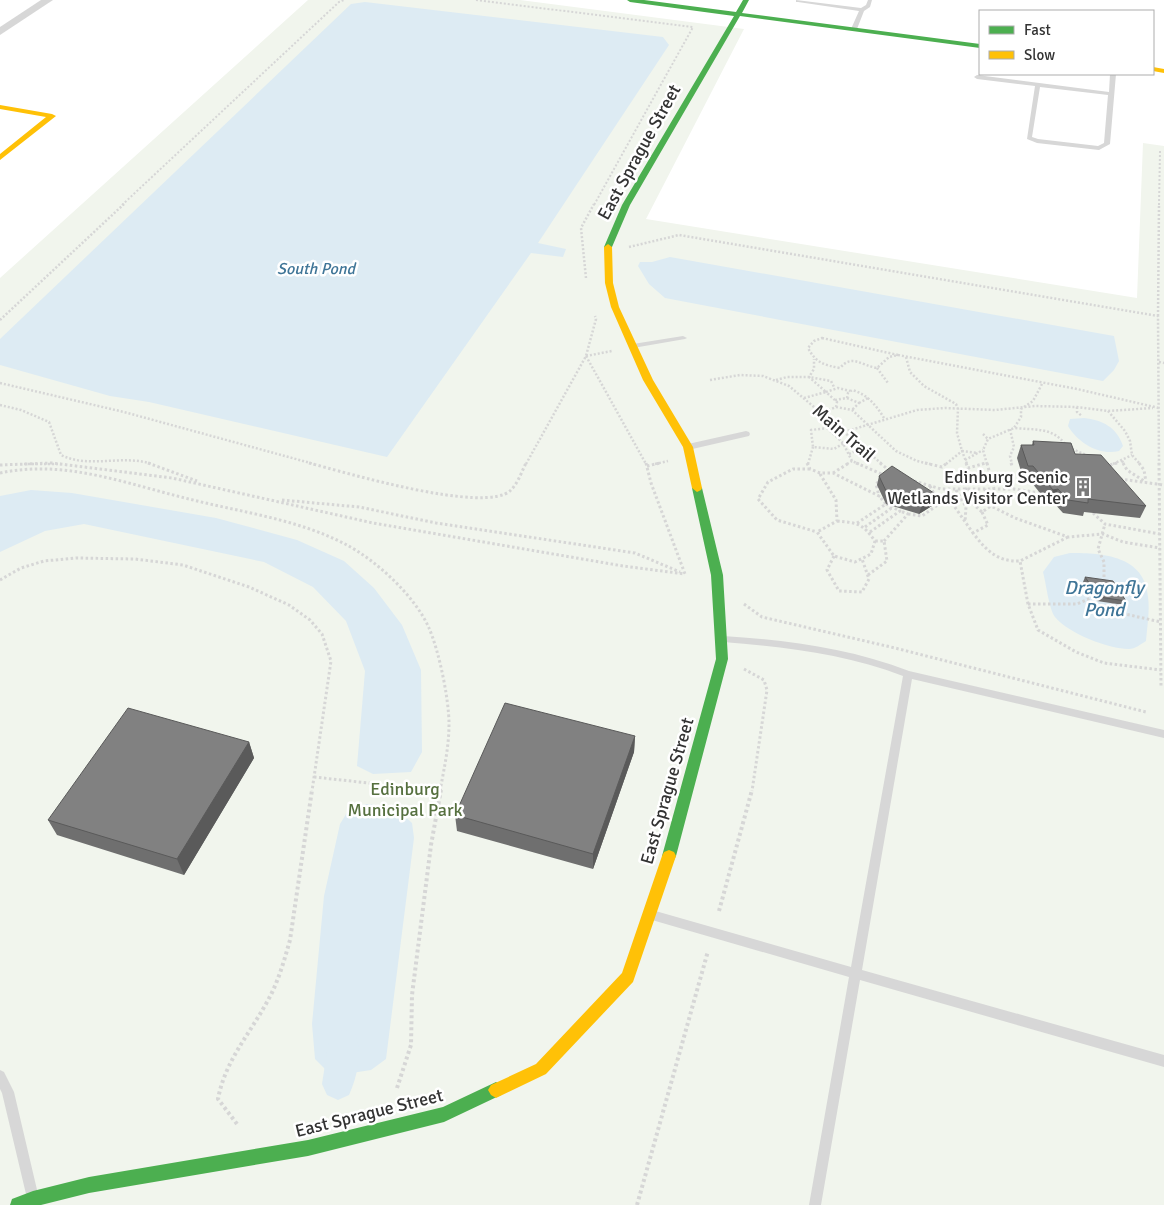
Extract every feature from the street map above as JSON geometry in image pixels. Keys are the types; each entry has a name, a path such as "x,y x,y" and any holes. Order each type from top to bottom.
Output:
{"street":[{"path":"0,32 48,0"},
{"path":"630,0 979,46"},
{"name":"East Sprague Street","path":"18,1205 33,1199 88,1186 308,1148 444,1114 541,1069 628,977 676,834 722,659 718,575 688,447 648,380 615,307 609,283 608,246 626,205 746,0"},
{"path":"0,107 52,116 0,158"}],"lane":[{"path":"854,29 862,10 868,6 870,0"},
{"path":"798,1 862,10"},
{"path":"1038,84 1029,138 1037,141 1079,147 1099,148 1107,144 1113,75"},
{"path":"977,77 1111,94"},
{"path":"633,346 683,338"},
{"path":"688,447 746,434"},
{"path":"721,639 768,642 833,652 880,663 908,674 1164,734"},
{"path":"816,1205 908,674"},
{"path":"649,914 1164,1061"},
{"path":"0,1076 33,1199"}],"path":[{"path":"0,320 339,2 344,0"},
{"path":"476,0 693,27 581,228 587,282"},
{"path":"1160,151 1158,316 1161,687"},
{"path":"623,249 679,234 1158,316"},
{"path":"0,383 124,412 394,486 477,498 495,498 511,490 586,356 596,320 594,310"},
{"path":"809,378 814,368 814,359 808,348 814,341 822,338 906,357 1159,408"},
{"path":"586,356 617,350"},
{"path":"877,368 889,357 898,355"},
{"path":"586,356 645,459 651,483 685,574"},
{"path":"906,357 910,372 924,386 956,404 958,409 957,433 968,468 966,490"},
{"path":"814,359 829,366 840,368 846,361 852,360 864,366 877,368 888,383"},
{"path":"1159,362 1164,363"},
{"name":"Main Trail","path":"710,380 748,375 763,376 789,386 892,472 886,476"},
{"path":"776,380 787,377 822,378 831,381 834,387"},
{"path":"809,378 835,400 836,407"},
{"path":"1021,408 1033,401 1042,384"},
{"path":"804,398 826,392 834,387 859,391 868,398 884,419"},
{"path":"847,398 850,391"},
{"path":"835,400 847,398 859,403"},
{"path":"852,410 868,398"},
{"path":"0,405 21,410 49,422 61,455 73,461 149,463 207,485"},
{"path":"844,432 916,410 1021,408 1034,406 1076,407 1108,411 1159,408"},
{"path":"821,413 836,407 852,410 869,423 896,451 917,461 942,467 962,451 978,453"},
{"path":"1076,407 1077,412 1082,416"},
{"path":"965,460 983,450 988,439 1014,428 1021,417 1021,408"},
{"path":"1108,411 1124,428 1131,442 1132,455 1140,462 1145,473 1146,482"},
{"path":"810,469 807,462 813,447 811,430 837,426"},
{"path":"827,428 842,443 852,461 886,476 876,484 879,496"},
{"path":"1014,428 1058,434 1068,448 1092,457"},
{"path":"1010,430 1014,447 1010,456 1012,466"},
{"path":"982,434 988,439"},
{"path":"813,447 834,449 851,439"},
{"path":"849,454 862,448"},
{"path":"983,450 994,489"},
{"path":"1110,465 1132,455"},
{"path":"647,466 671,460"},
{"path":"817,532 837,522 857,523 870,532 875,541 871,554 855,562 834,556 817,532 777,520 758,499 768,482 793,469 810,469 820,474 832,473 852,461"},
{"path":"1101,461 1110,465 1121,479"},
{"path":"1122,461 1127,470 1146,482"},
{"path":"0,465 52,463 163,477 274,499 373,522 623,566 685,574"},
{"path":"968,468 986,463"},
{"path":"0,473 14,470 58,470 102,475 187,499 296,525 346,544 382,568 411,600 429,628 442,673 450,723 446,759 431,845 412,994 412,1045 397,1088"},
{"path":"832,473 879,496 886,504 908,514 922,516 939,504 952,503 970,497 988,496"},
{"path":"968,476 989,473"},
{"path":"820,474 836,500 837,522"},
{"path":"1114,480 1121,479 1164,484"},
{"path":"912,481 941,489 1014,489 1040,493"},
{"path":"930,486 939,504"},
{"path":"985,489 991,506 1015,518 1068,537"},
{"path":"955,490 966,507 965,522"},
{"path":"970,497 972,503 982,512 988,525 973,533"},
{"path":"274,499 323,502 406,515 436,523 635,553 685,574"},
{"path":"952,503 986,550 1005,563 1020,561 1068,537 1103,534 1123,542 1160,548"},
{"path":"857,523 886,504"},
{"path":"982,512 991,506"},
{"path":"865,527 893,507"},
{"path":"870,532 900,510"},
{"path":"1093,513 1105,524 1160,534"},
{"path":"875,541 884,541 908,514"},
{"path":"1104,585 1104,562 1098,549 1105,524"},
{"path":"868,575 887,561 884,541"},
{"path":"834,556 827,570 839,591 862,592 869,579 862,559"},
{"path":"0,580 21,568 44,561 76,558 135,559 183,565 249,587 290,605 310,620 322,634 331,660 290,940 282,970 264,1010 233,1054 220,1084 218,1100 237,1124"},
{"path":"1020,561 1028,604 1038,630 1076,652 1104,663 1161,670"},
{"path":"1028,604 1077,604 1103,593"},
{"path":"1109,598 1125,614 1161,622"},
{"path":"737,601 762,617 895,648 1155,714"},
{"path":"720,911 751,797 767,690 764,680 744,668"},
{"path":"314,777 440,791"},
{"path":"637,1205 708,951"}],"green space":[{"name":"Edinburg Municipal Park","path":"308,0 520,0 744,29 646,219 1137,298 1143,143 1164,146 1164,1205 0,1205 0,278"}],"water":[{"name":"South Pond","path":"365,2 663,37 669,45 538,243 566,249 563,257 531,253 387,457 149,402 110,396 0,365 0,339 351,4"},
{"path":"670,257 1114,336 1119,361 1114,370 1103,381 665,298 649,284 638,266 640,262 652,262"},
{"path":"1084,418 1103,423 1113,429 1123,446 1119,451 1104,452 1097,450 1078,438 1068,426 1070,419"},
{"path":"31,490 72,493 216,518 297,540 344,561 374,588 402,625 421,670 422,752 411,772 373,774 357,766 365,671 346,621 313,587 264,562 84,524 45,531 0,552 0,496"},
{"name":"Dragonfly Pond","path":"1070,553 1109,556 1131,565 1139,573 1145,583 1149,602 1146,641 1131,649 1110,646 1089,639 1069,629 1055,617 1049,602 1043,572 1054,557"},
{"path":"367,804 395,807 412,823 414,838 386,1059 371,1070 332,1076 315,1059 312,1024 324,896 340,824 351,806"}],"building":[{"path":"1033,441 1071,443 1075,454 1101,455 1146,506 1088,499 1088,503 1068,500 1058,489 1053,490 1033,466 1028,466 1021,445 1034,445"},
{"path":"892,466 937,495 922,505 888,495 879,476"},
{"path":"1085,577 1113,581 1126,601 1099,597"},
{"path":"505,703 635,736 593,854 455,815"},
{"path":"128,708 249,742 177,859 48,820"}],"waterway":[{"path":"338,1084 344,1045"}],"traffic: fast":[{"path":"630,0 979,46"},
{"path":"608,247 626,205 746,0"},
{"path":"669,856 722,659 717,575 697,488"},
{"path":"18,1205 33,1199 89,1185 308,1148 444,1114 496,1090"}],"traffic: slow":[{"path":"1154,69 1164,71"},
{"path":"0,107 52,116 0,158"},
{"path":"608,247 609,283 615,307 648,380 688,447 697,488"},
{"path":"496,1090 541,1069 628,977 669,856"}],"place":[{"name":"Edinburg Scenic Wetlands Visitor Center","path":"1083,487"}]}
